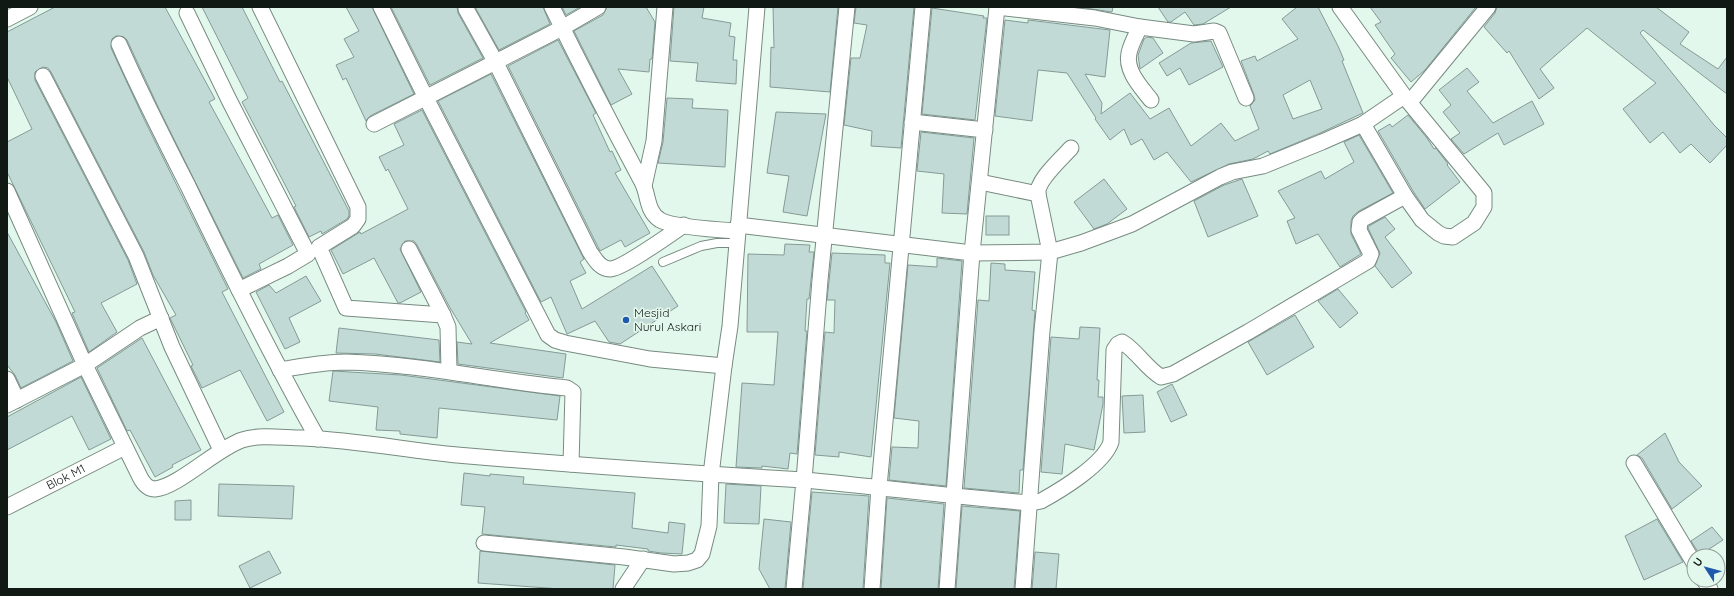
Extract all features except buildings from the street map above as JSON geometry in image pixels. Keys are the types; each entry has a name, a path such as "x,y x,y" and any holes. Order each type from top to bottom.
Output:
{"street":[{"path":"7,19 30,7"},
{"path":"260,7 358,208 358,219 353,226 319,247 346,308 443,315"},
{"path":"381,7 548,335 555,340 650,359 724,366"},
{"path":"552,7 590,86 644,186 650,208 656,217 667,224 738,233 824,236 972,253 1050,252 1081,243 1132,224 1220,177 1232,172 1263,166 1363,124 1407,99 1488,7"},
{"path":"374,124 562,28 598,7"},
{"path":"644,186 654,141 665,7"},
{"path":"484,543 643,559 674,564 688,563 698,560 704,546 709,526 711,475 730,326 756,7"},
{"path":"794,589 824,236 847,7"},
{"path":"872,589 879,487 923,7"},
{"path":"946,589 972,253 997,7 1095,18 1140,27 1194,34 1214,31 1219,33 1246,98"},
{"path":"1340,7 1407,99 1484,194 1484,207 1474,223 1453,237 1444,236 1422,220 1405,196 1363,124"},
{"path":"466,10 495,61 590,252 598,263 603,267 611,269 624,264 684,225"},
{"path":"186,13 308,254 288,266 239,290"},
{"path":"1140,27 1129,53 1129,64 1132,74 1151,100"},
{"path":"119,44 139,90 239,290 280,370 318,439"},
{"path":"43,76 136,256 172,347 221,450"},
{"path":"912,122 985,130"},
{"path":"1023,589 1042,331 1050,252 1038,191 1041,182 1071,148"},
{"path":"980,182 1038,194"},
{"path":"7,191 85,365 125,447 145,485 155,489 178,480 221,450 244,439 256,438 318,439 456,454 571,464 711,475 804,480 879,487 953,497 1030,503 1048,497 1078,477 1098,462 1109,448 1111,442 1114,350 1118,344 1122,342 1129,346 1144,363 1161,377 1173,374 1248,332 1368,260 1371,254 1359,230 1360,222 1405,196"},
{"path":"409,249 448,327 449,372"},
{"path":"7,379 12,403 85,365 140,328 161,318"},
{"path":"280,370 321,363 346,362 449,372 567,388 573,392 571,464"},
{"name":"Blok M1","path":"7,507 125,447"},
{"path":"1634,463 1686,550"},
{"path":"623,589 643,559"}],"lane":[{"path":"663,262 701,246 717,243 738,233"}],"place":[{"name":"Mesjid Nurul Askari","path":"626,320"}]}
